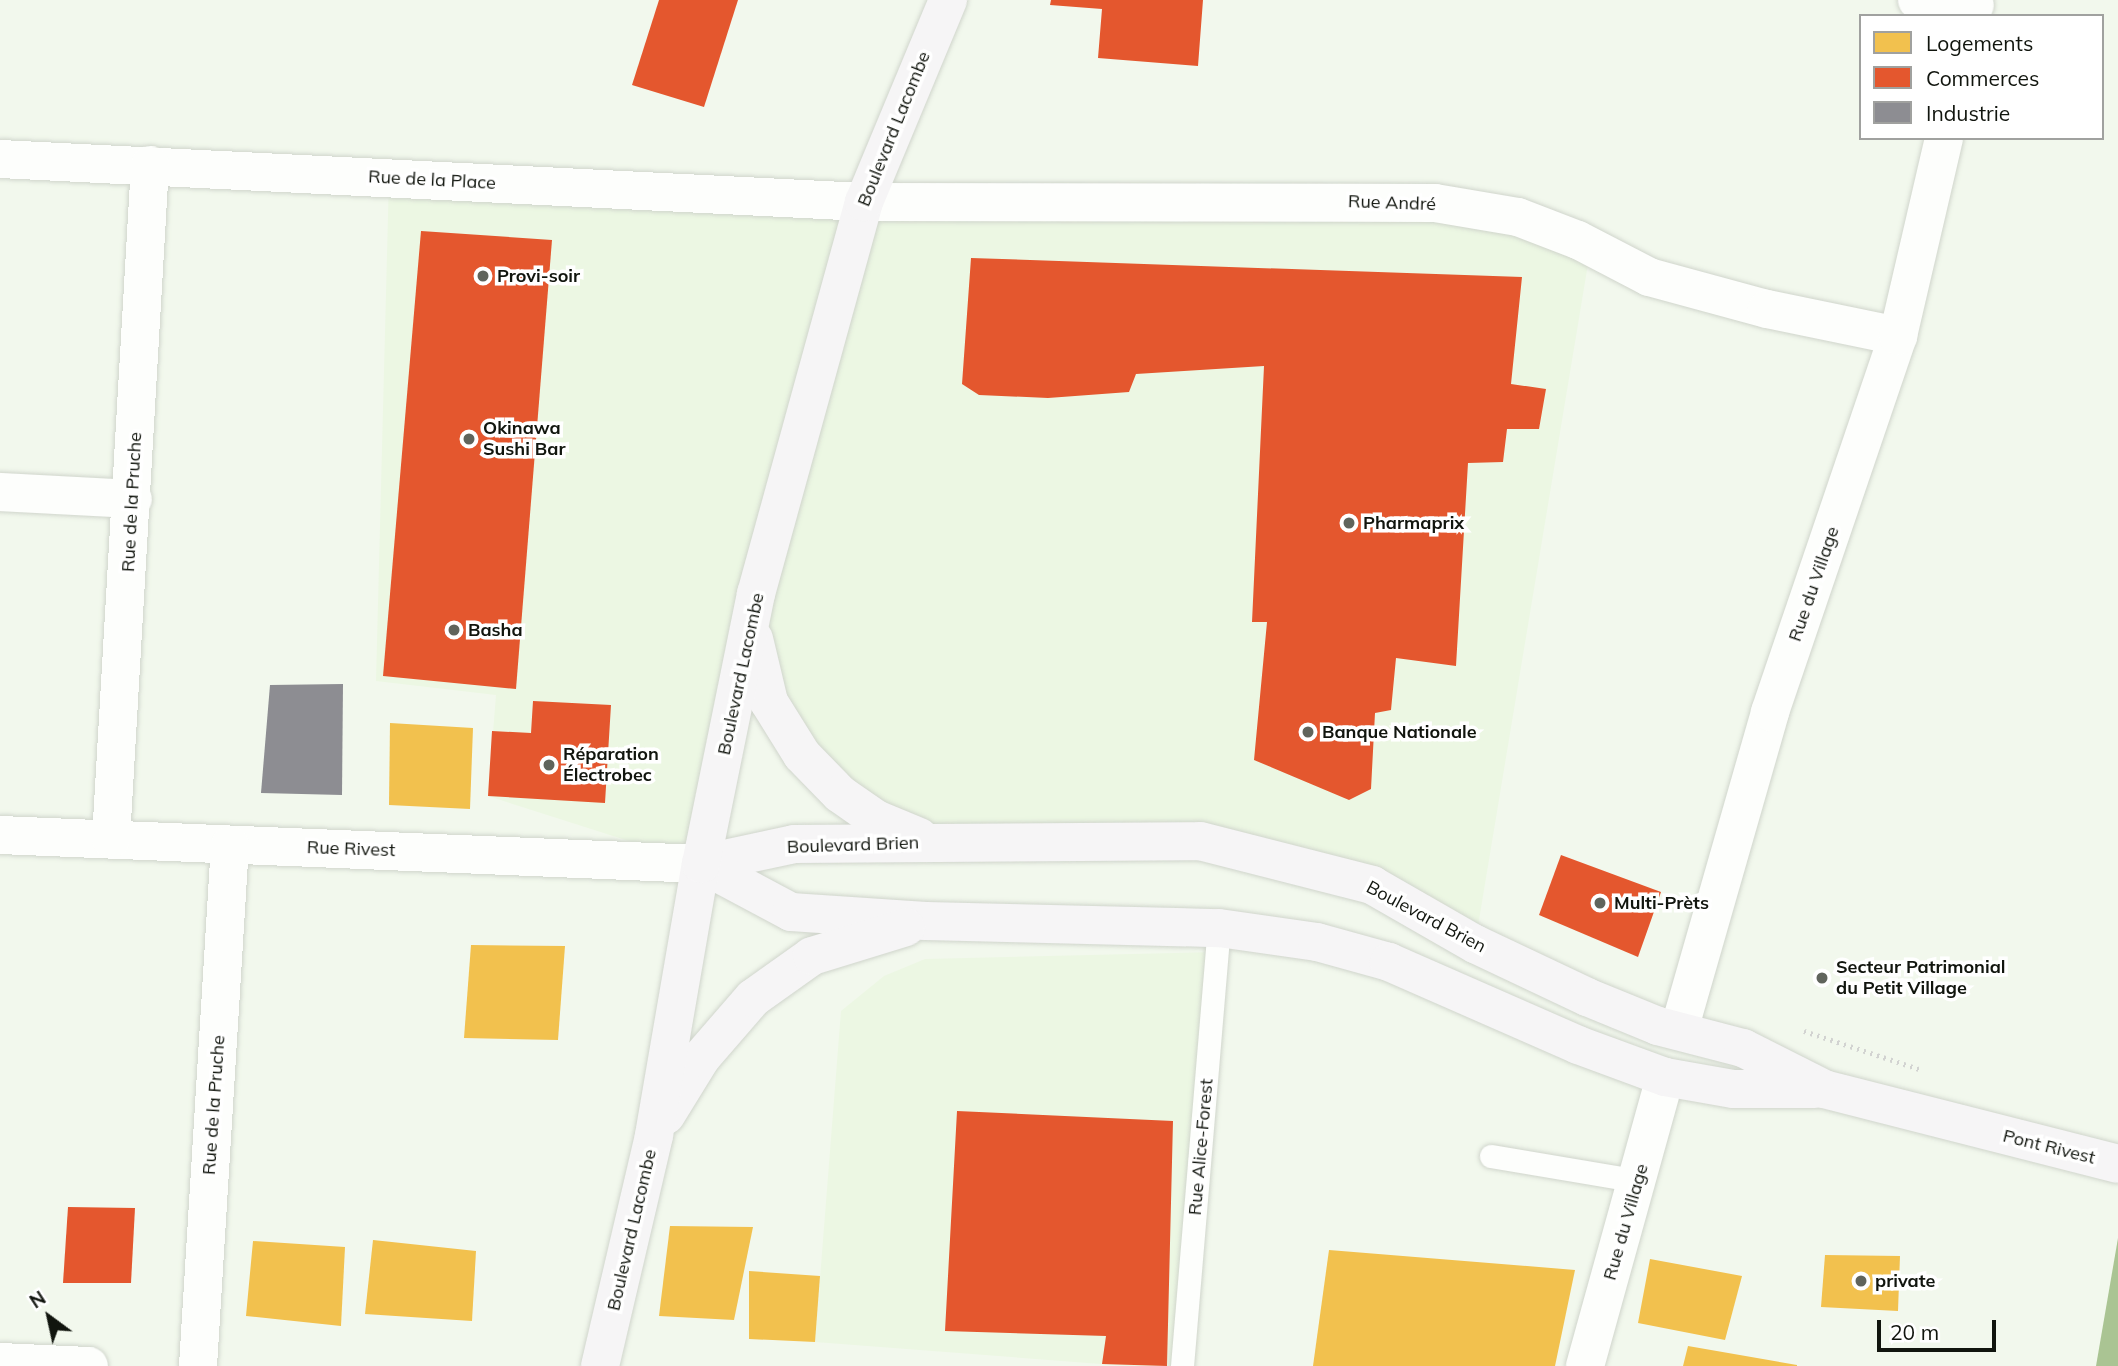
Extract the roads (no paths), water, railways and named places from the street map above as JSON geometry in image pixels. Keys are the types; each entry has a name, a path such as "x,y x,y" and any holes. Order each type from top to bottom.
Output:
{"main road":[{"name":"Boulevard Lacombe","path":"600,1366 654,1135 701,863 756,594 864,202 948,0"},
{"path":"751,627 769,702 802,755 840,794 876,819 934,843"},
{"name":"Boulevard Brien","path":"701,863 794,844 1200,841 1373,886 1475,944 1587,997 1679,1030 1743,1048 1824,1089 1981,1130"},
{"name":"Boulevard Brien","path":"701,863 791,912 926,921 1219,928 1317,942 1389,962 1578,1045 1665,1077 1732,1089 1824,1089"},
{"path":"654,1135 701,1058 753,998 812,956 926,921"},
{"name":"Pont Rivest","path":"1981,1130 2118,1164"}],"street":[{"path":"1917,0 1974,7"},
{"name":"Rue du Village","path":"1679,1030 1770,712 1898,336 1944,140"},
{"name":"Rue de la Place","path":"0,159 864,202"},
{"name":"Rue de la Pruche","path":"111,839 133,499 150,165"},
{"name":"Rue André","path":"864,202 1435,203 1518,217 1578,240 1649,277 1767,309 1898,336"},
{"path":"0,492 133,499"},
{"name":"Rue Rivest","path":"0,835 701,863"},
{"name":"Rue de la Pruche","path":"198,1366 230,845"},
{"name":"Rue du Village","path":"1585,1366 1639,1181 1665,1077"},
{"path":"0,1362 89,1366"}],"lane":[{"name":"Rue Alice-Forest","path":"1182,1366 1219,928"},
{"path":"1491,1156 1639,1181"}],"place":[{"name":"Provi-soir","path":"483,276"},
{"name":"Okinawa Sushi Bar","path":"469,439"},
{"name":"Pharmaprix","path":"1349,523"},
{"name":"Basha","path":"454,630"},
{"name":"Banque Nationale","path":"1308,732"},
{"name":"Réparation Électrobec","path":"549,765"},
{"name":"Multi-Prèts","path":"1600,903"},
{"name":"Secteur Patrimonial du Petit Village","path":"1822,978"},
{"name":"private","path":"1861,1281"}]}
